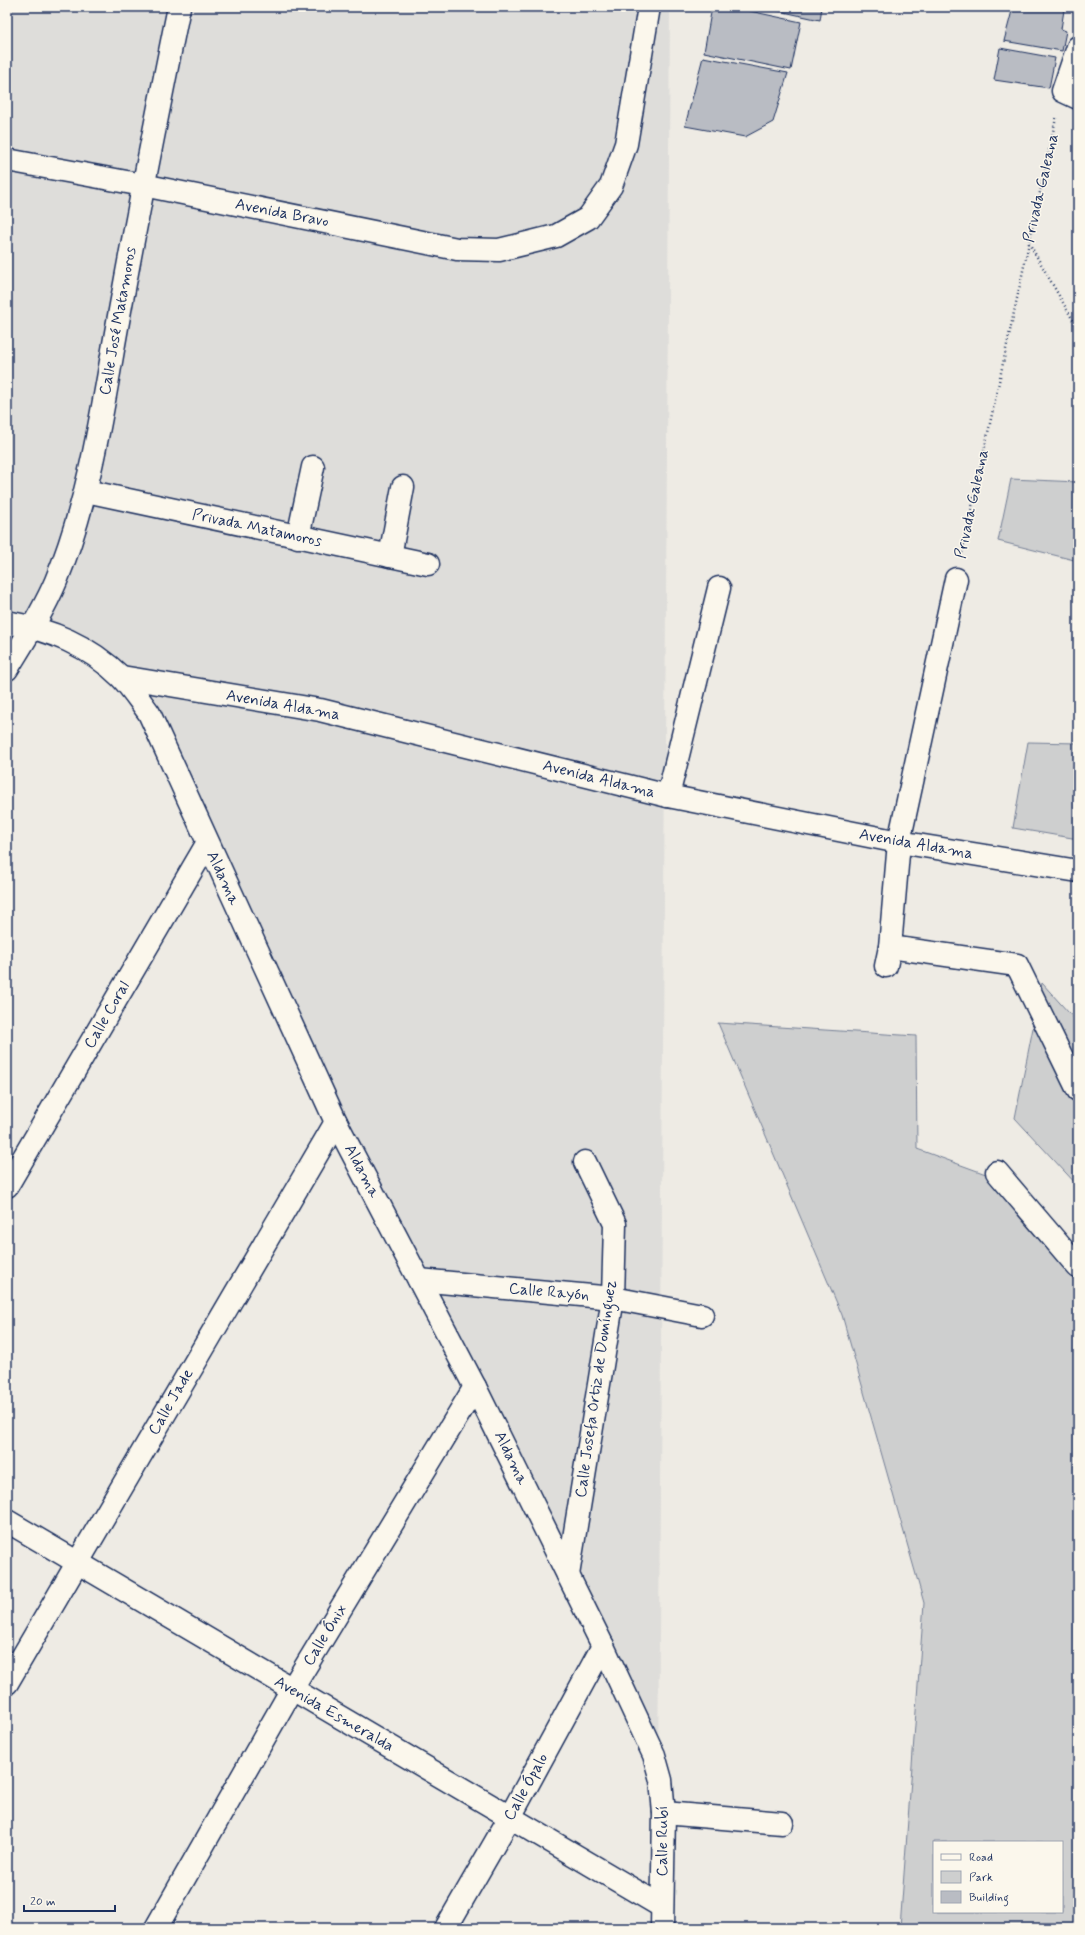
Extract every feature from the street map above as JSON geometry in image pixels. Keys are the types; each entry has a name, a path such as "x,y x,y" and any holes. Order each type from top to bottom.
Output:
{"street":[{"name":"Calle José Matamoros","path":"7,669 32,627 55,583 68,549 86,491 143,185 179,7"},
{"name":"Avenida Bravo","path":"7,160 143,185 457,249 499,250 556,236 588,218 611,186 626,144 649,7"},
{"path":"1070,95 1078,47"},
{"path":"298,537 313,467"},
{"path":"390,556 403,487"},
{"name":"Privada Matamoros","path":"86,491 428,564"},
{"name":"Privada Galeana","path":"956,579 899,842 888,956 1017,965 1078,1090"},
{"path":"668,796 719,588"},
{"path":"7,622 32,627"},
{"name":"Aldama","path":"32,627 60,636 97,656 122,677 149,713 207,844 336,1122 476,1387 603,1646 654,1755"},
{"name":"Avenida Aldama","path":"122,677 320,710 668,796 899,842 1078,871"},
{"name":"Calle Coral","path":"7,1186 207,844"},
{"name":"Calle Jade","path":"7,1683 336,1122"},
{"name":"Calle Josefa Ortiz de Domínguez","path":"568,1575 613,1298 615,1224 585,1162"},
{"path":"997,1172 1078,1266"},
{"name":"Calle Rayón","path":"420,1280 613,1298 702,1315"},
{"name":"Calle Ónix","path":"156,1928 292,1689 476,1387"},
{"name":"Avenida Esmeralda","path":"7,1521 661,1906"},
{"name":"Calle Ópalo","path":"446,1928 510,1817 603,1646"},
{"name":"Calle Rubí","path":"654,1755 661,1780 664,1813 661,1906 662,1928"},
{"path":"664,1813 782,1823"}],"path":[{"name":"Privada Galeana","path":"956,579 1028,242 1070,95"},
{"path":"1028,242 1078,329"}],"shaded area":[{"path":"7,7 670,7 658,1789 139,708 96,658 7,628"}],"green space":[{"path":"1011,479 1078,482 1078,561 998,541"},
{"path":"1028,742 1078,743 1078,839 1013,828"},
{"path":"1042,983 1078,1023 1078,1186 1015,1118"},
{"path":"718,1023 916,1036 917,1149 994,1177 1078,1271 1078,1928 900,1928 924,1603 842,1315"}],"building":[{"path":"712,7 731,7 801,22 791,70 704,52"},
{"path":"761,7 822,7 820,20"},
{"path":"1013,7 1048,7 1064,10 1061,29 1066,31 1062,51 1004,41"},
{"path":"1000,48 1055,58 1049,88 994,80"},
{"path":"703,57 788,73 773,122 745,137 685,126"}]}
